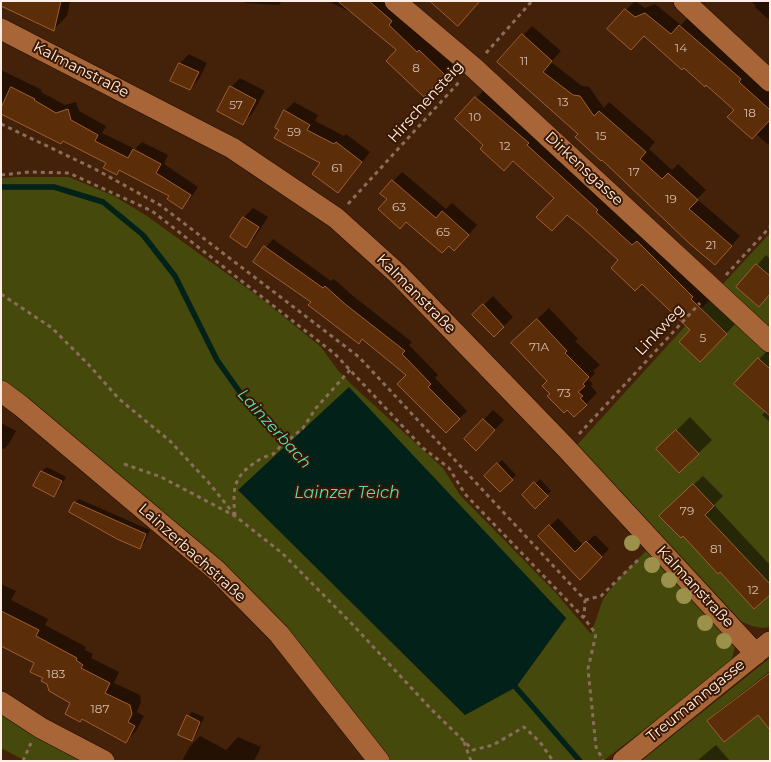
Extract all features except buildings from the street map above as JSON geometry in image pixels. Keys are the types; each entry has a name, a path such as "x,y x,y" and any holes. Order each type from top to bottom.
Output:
{"street":[{"name":"Dirkensgasse","path":"394,1 473,67 770,342"},
{"path":"684,1 770,81"},
{"name":"Kalmanstraße","path":"1,29 232,148 336,218 398,274 655,543 763,648"},
{"name":"Lainzerbachstraße","path":"1,391 217,570 279,634 379,761"},
{"name":"Treumanngasse","path":"623,761 763,648"},
{"path":"1,702 41,728 104,761"}],"path":[{"name":"Hirschensteig","path":"336,218 532,1"},
{"path":"1,124 95,169 160,205 359,356 585,600 584,618"},
{"path":"1,175 29,172 69,173 152,211 327,348 350,370 423,448 450,468 465,494 584,618 596,634 588,669 596,747 603,761"},
{"name":"Linkweg","path":"566,448 770,227"},
{"path":"1,294 52,328 88,364 118,399 170,440 209,483 235,516"},
{"path":"290,439 303,428 316,408 350,370"},
{"path":"235,516 233,490 237,480 256,462 265,456 273,454 281,446"},
{"path":"122,463 129,467 161,476 235,516 282,553 353,625 430,708 474,750 493,745 524,727 540,742 553,761"},
{"path":"585,600 601,596 655,543"},
{"path":"464,740 471,761"}],"shaded area":[{"path":"69,177 114,196 147,216 262,299 321,347 337,369 352,385 443,468 460,495 556,593 591,634 603,599 621,576 648,549 736,642 731,663 603,761 391,761 315,666 1,383 1,178","holes":["349,388 566,618 516,687 465,715 239,491"]},
{"path":"770,233 770,330 722,285"},
{"path":"709,300 770,356 770,627 755,627 741,621 577,445"},
{"path":"770,658 770,761 641,761"},
{"path":"1,711 90,761 26,761 1,748"}],"water":[{"name":"Lainzer Teich","path":"349,387 566,618 516,687 465,715 238,490"}],"waterway":[{"name":"Lainzerbach","path":"1,187 54,187 103,202 143,235 175,276 217,360 249,405 294,450"},
{"name":"Lainzerbach","path":"512,683 580,761"}]}
